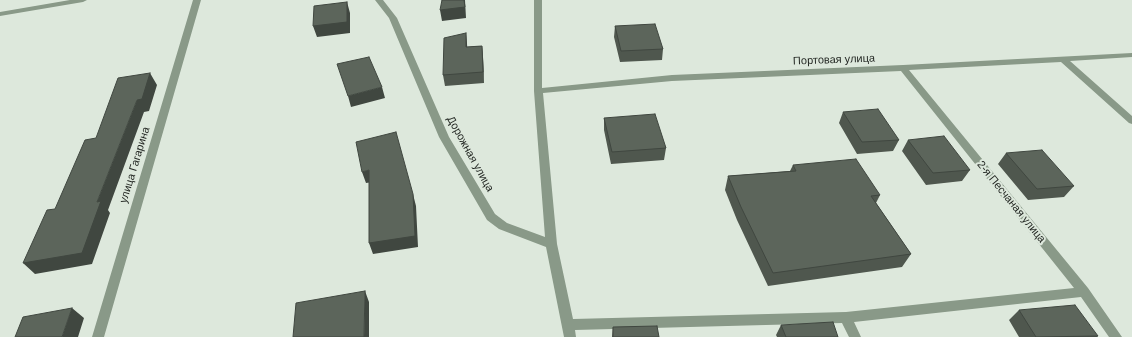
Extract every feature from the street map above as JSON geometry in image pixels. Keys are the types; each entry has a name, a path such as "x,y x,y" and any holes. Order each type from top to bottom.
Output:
{"street":[{"path":"0,14 83,0"},
{"name":"улица Гагарина","path":"98,337 197,0"},
{"name":"Дорожная улица","path":"379,0 393,18 444,137 491,217 503,226 551,244"},
{"path":"538,0 538,91 551,244 570,331 846,317 1084,292"},
{"name":"Портовая улица","path":"538,91 672,78 903,68 1132,55"},
{"path":"1063,59 1132,121"},
{"name":"2-я Песчаная улица","path":"903,68 1084,292 1116,337"},
{"path":"846,317 855,337"}],"building":[{"path":"442,0 464,0 465,7 440,10"},
{"path":"347,2 347,22 313,26 314,6"},
{"path":"655,24 663,49 621,51 615,26"},
{"path":"466,33 466,47 482,46 483,72 443,75 444,38"},
{"path":"369,57 382,87 348,96 337,64"},
{"path":"150,73 142,99 137,100 97,202 101,201 82,253 23,263 47,210 55,209 85,140 96,138 118,78"},
{"path":"878,109 899,140 862,142 843,112"},
{"path":"655,114 666,148 612,152 604,118"},
{"path":"396,132 413,194 415,236 369,243 369,170 362,172 356,142"},
{"path":"944,136 970,170 933,173 908,140"},
{"path":"1042,150 1074,186 1037,189 1006,153"},
{"path":"856,159 880,195 871,196 911,254 773,273 741,207 728,176 796,171 793,165"},
{"path":"365,291 364,337 293,337 296,303"},
{"path":"1075,305 1098,336 1036,337 1019,310"},
{"path":"72,308 62,337 15,337 23,317"},
{"path":"833,322 838,337 786,337 781,325"},
{"path":"657,326 659,337 613,337 613,327"}]}
